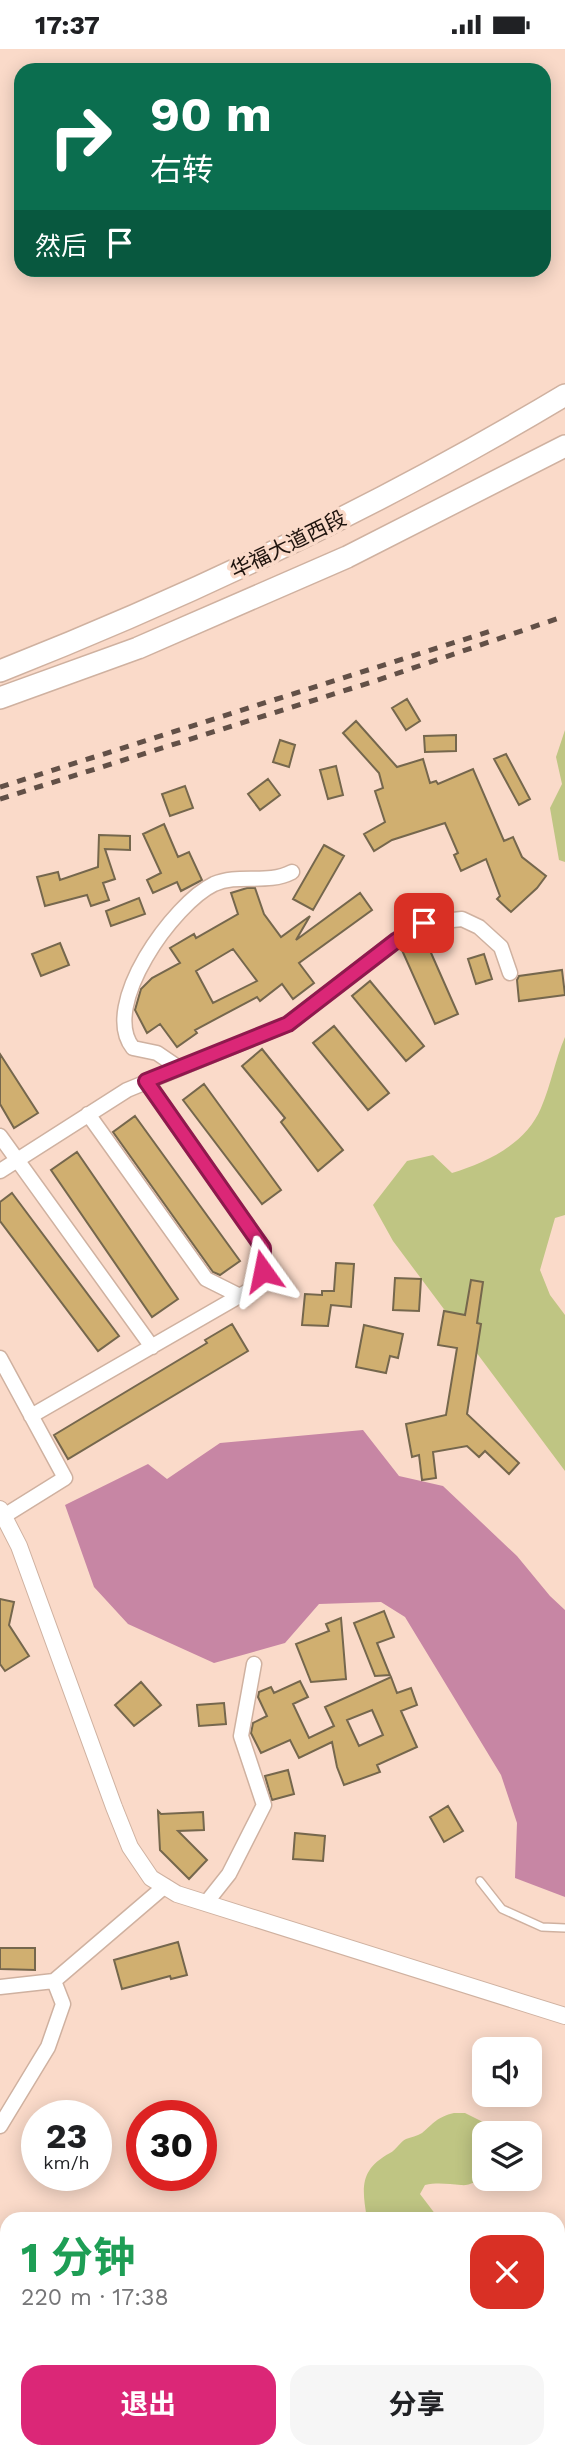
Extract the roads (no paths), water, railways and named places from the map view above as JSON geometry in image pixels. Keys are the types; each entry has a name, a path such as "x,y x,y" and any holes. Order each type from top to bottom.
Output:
{"main road":[{"name":"华福大道西段","path":"0,671 114,626 329,526 565,395"},
{"name":"华福大道西段","path":"0,698 138,648 347,557 565,446"}],"street":[{"path":"179,1068 157,1053 133,1048 124,1033 126,1002 141,966 159,938 192,898 210,886 233,879 282,877 292,872"},
{"path":"0,1171 127,1090 288,1024 397,940 424,923 462,919 479,926 500,947 510,973"},
{"path":"31,1416 256,1287 263,1271 263,1248 146,1081"},
{"path":"88,1114 206,1279 240,1296"},
{"path":"0,1136 152,1347"},
{"path":"0,1358 65,1478 2,1513 7,1536 130,1847 151,1878 177,1895 563,2013"},
{"path":"206,1903 229,1874 264,1805 241,1737 254,1664"},
{"path":"0,1987 54,1982 165,1887"},
{"path":"0,2126 48,2047 63,2004 54,1982"}],"lane":[{"path":"480,1881 502,1909 542,1927 565,1928"}],"railway":[{"path":"0,799 375,681 565,616"},
{"path":"0,787 497,629"}]}
